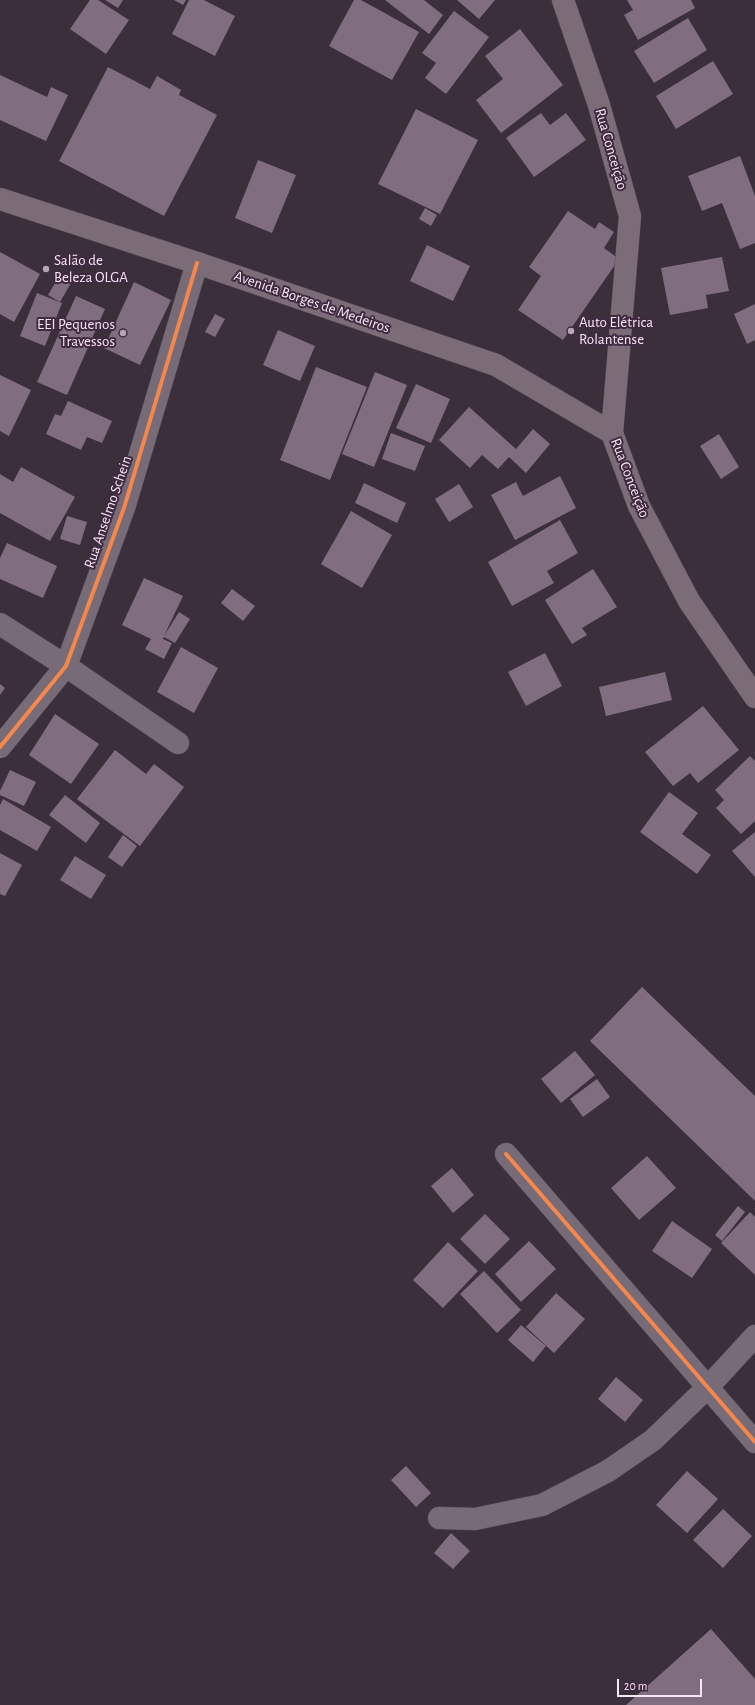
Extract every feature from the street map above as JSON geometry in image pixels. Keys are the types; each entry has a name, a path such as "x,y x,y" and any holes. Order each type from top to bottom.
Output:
{"main road":[{"name":"Rua Conceição","path":"563,0 599,105 630,216 612,433 639,506 689,601 754,694"},
{"name":"Avenida Borges de Medeiros","path":"0,200 197,263 496,365 612,433"}],"street":[{"name":"Rua Anselmo Schein","path":"0,747 66,666 124,508 197,263"},
{"path":"0,624 66,666 178,743"},
{"path":"506,1154 755,1442"},
{"path":"438,1518 475,1518 542,1504 608,1471 653,1440 708,1387 755,1336"}],"building":[{"path":"90,0 98,0 129,20 106,54 70,29"},
{"path":"105,0 123,0 118,8"},
{"path":"174,0 186,0 183,5"},
{"path":"189,0 204,0 235,16 215,56 172,34"},
{"path":"354,0 361,0 419,32 392,80 329,46"},
{"path":"385,0 424,0 443,15 429,34"},
{"path":"457,0 495,0 479,19"},
{"path":"627,0 691,0 695,8 638,40 624,15 633,10"},
{"path":"454,11 489,37 446,94 425,78 436,63 422,53"},
{"path":"688,18 707,50 654,83 634,51"},
{"path":"520,29 563,85 501,133 476,100 503,79 485,56"},
{"path":"713,61 733,94 676,129 656,96"},
{"path":"108,67 150,89 157,76 181,90 179,95 217,115 164,216 59,161"},
{"path":"0,75 47,97 51,87 68,95 46,141 0,120"},
{"path":"416,109 478,140 440,214 378,184"},
{"path":"541,113 550,125 566,113 586,140 534,177 506,138"},
{"path":"740,156 755,196 755,243 740,249 722,203 702,211 688,176"},
{"path":"258,160 296,175 272,233 235,218"},
{"path":"425,208 437,215 431,226 419,219"},
{"path":"568,211 595,229 599,222 614,232 604,248 619,259 563,340 518,310 541,276 529,267"},
{"path":"427,245 470,266 453,301 410,281"},
{"path":"0,252 40,274 14,322 0,314"},
{"path":"722,257 729,291 706,295 708,308 670,315 661,268"},
{"path":"59,276 71,283 60,302 48,295"},
{"path":"134,282 171,300 140,365 104,348"},
{"path":"37,293 62,303 45,346 20,336"},
{"path":"76,296 105,309 67,395 37,382"},
{"path":"755,304 755,340 747,344 734,314"},
{"path":"215,314 225,319 215,337 205,332"},
{"path":"278,330 315,346 300,381 263,365"},
{"path":"316,367 367,387 330,480 280,460"},
{"path":"375,372 407,385 374,467 342,454"},
{"path":"0,375 31,390 9,436 0,431"},
{"path":"416,384 450,399 431,443 396,428"},
{"path":"68,401 112,421 102,443 87,437 81,450 46,434 55,414 61,416"},
{"path":"469,407 516,449 533,429 550,444 526,473 509,457 498,469 482,455 470,468 439,440"},
{"path":"391,433 425,446 415,471 382,459"},
{"path":"719,434 739,467 721,479 700,446"},
{"path":"21,467 75,497 50,541 0,513 0,474 13,482"},
{"path":"560,476 576,508 515,540 491,495 516,482 523,496"},
{"path":"364,483 406,503 397,523 355,503"},
{"path":"459,484 473,507 449,522 435,499"},
{"path":"351,511 392,535 362,588 321,564"},
{"path":"67,516 87,522 80,545 60,539"},
{"path":"560,520 578,553 547,571 554,583 512,606 488,562"},
{"path":"7,543 57,566 43,598 0,579 0,558"},
{"path":"593,569 617,607 582,628 587,635 572,644 545,600"},
{"path":"144,578 183,596 164,636 179,612 190,619 175,643 164,637 163,639 172,643 164,659 145,649 151,639 122,625"},
{"path":"232,589 255,606 243,621 221,603"},
{"path":"181,647 218,668 194,713 157,692"},
{"path":"545,653 562,686 526,706 508,672"},
{"path":"665,672 672,700 606,716 599,687"},
{"path":"0,684 5,688 0,695"},
{"path":"703,706 739,750 698,783 690,773 673,786 645,752"},
{"path":"55,714 99,744 71,784 29,755"},
{"path":"115,750 146,774 154,764 184,787 140,846 77,799"},
{"path":"750,756 755,761 755,821 741,834 716,808 724,800 715,790"},
{"path":"10,770 36,782 24,806 0,795 0,791"},
{"path":"669,792 698,813 682,834 711,855 697,874 640,832"},
{"path":"65,795 100,823 86,843 49,815"},
{"path":"3,799 51,827 37,851 0,830 0,805"},
{"path":"755,832 755,877 732,851"},
{"path":"123,835 137,846 122,867 108,857"},
{"path":"0,853 22,865 5,896 0,894"},
{"path":"75,856 106,875 91,899 60,880"},
{"path":"642,987 755,1096 755,1201 590,1041"},
{"path":"575,1051 595,1075 561,1103 541,1079"},
{"path":"597,1079 610,1097 583,1117 570,1099"},
{"path":"647,1156 676,1188 639,1220 611,1188"},
{"path":"452,1168 474,1195 453,1213 431,1186"},
{"path":"738,1206 745,1212 722,1241 715,1235"},
{"path":"750,1212 755,1217 755,1275 721,1243"},
{"path":"485,1214 510,1239 485,1264 460,1239"},
{"path":"672,1221 712,1249 692,1278 652,1251"},
{"path":"529,1241 556,1269 521,1302 495,1274"},
{"path":"448,1242 478,1271 443,1308 413,1280"},
{"path":"484,1271 521,1310 497,1333 460,1294"},
{"path":"556,1293 585,1319 554,1353 526,1327"},
{"path":"521,1325 546,1346 533,1362 508,1340"},
{"path":"616,1377 643,1400 625,1422 598,1399"},
{"path":"406,1466 431,1493 416,1507 391,1480"},
{"path":"687,1471 718,1499 687,1533 656,1505"},
{"path":"723,1509 752,1536 723,1568 693,1540"},
{"path":"451,1533 470,1551 453,1569 434,1553"},
{"path":"711,1629 755,1679 755,1705 626,1705"}],"cycle path":[{"path":"0,747 66,666 124,508 197,263"},
{"path":"506,1154 755,1442"}],"place":[{"name":"Salão de Beleza OLGA","path":"46,269"},
{"name":"Auto Elétrica Rolantense","path":"571,331"},
{"name":"EEI Pequenos Travessos","path":"123,333"}]}
